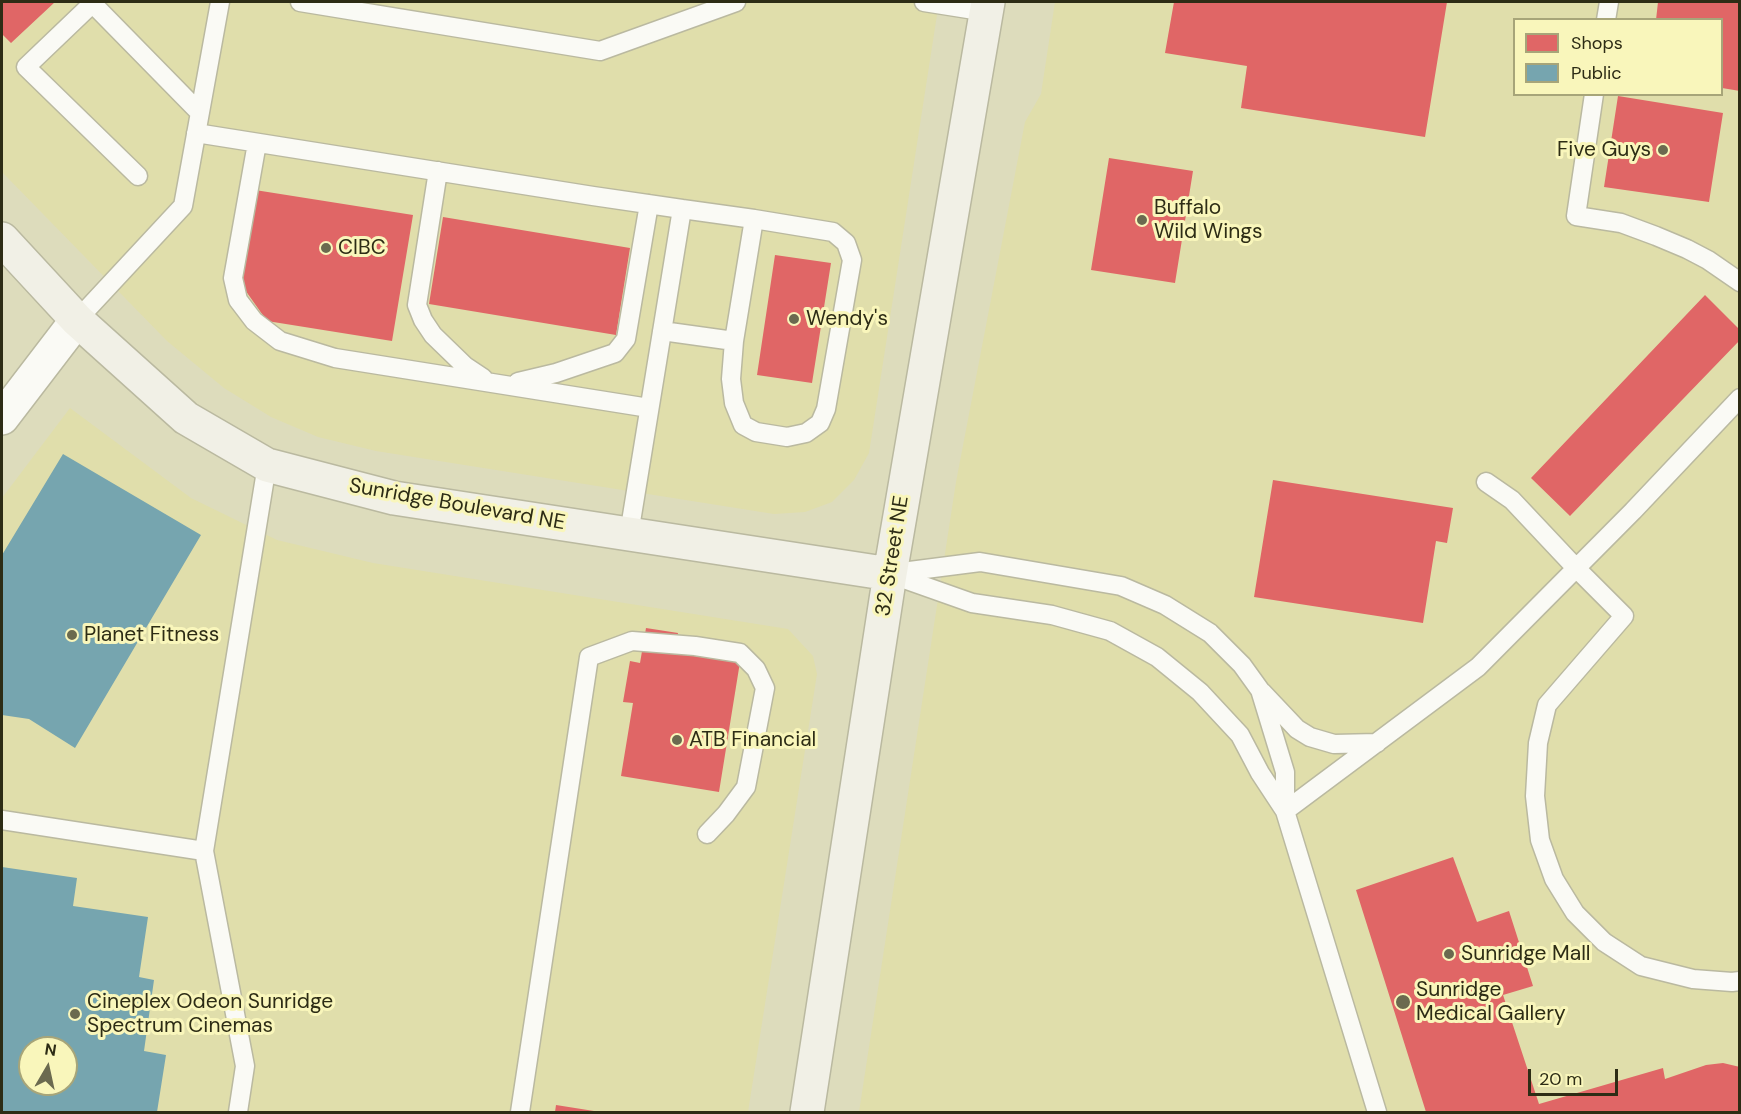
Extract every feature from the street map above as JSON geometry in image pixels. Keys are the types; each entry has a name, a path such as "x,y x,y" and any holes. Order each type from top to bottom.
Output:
{"street":[{"name":"32 Street NE","path":"807,1113 890,573 988,7"},
{"name":"Sunridge Boulevard NE","path":"2,239 77,320 186,417 267,465 394,498 890,573"},
{"path":"2,418 77,320"}],"lane":[{"path":"138,176 26,67 93,2 200,113"},
{"path":"77,320 183,206 220,2"},
{"path":"300,2 600,51 736,2"},
{"path":"924,2 988,7"},
{"path":"1606,18 1609,2"},
{"path":"1594,96 1576,216 1621,223 1656,236 1708,260 1740,282"},
{"path":"196,132 257,143 754,219 833,232 846,243 852,260 826,410 819,423 806,433 787,437 756,432 743,425 734,404 731,379 734,341 754,219"},
{"path":"257,143 233,278 238,300 254,321 280,341 335,358 649,408"},
{"path":"438,171 417,305 433,335 465,366 489,381 523,382 615,353 626,339 649,204"},
{"path":"629,534 682,209"},
{"path":"662,331 734,341"},
{"path":"1285,811 1478,667 1633,511 1740,398"},
{"path":"237,1113 245,1066 204,851 267,465"},
{"path":"1486,482 1512,500 1624,616 1547,705 1538,743 1535,796 1540,840 1554,879 1575,913 1604,942 1641,966 1693,979 1740,981"},
{"path":"890,573 980,562 1121,586 1166,605 1210,633 1242,665 1260,690 1297,729 1311,737 1334,744 1377,743"},
{"path":"890,573 972,603 1052,615 1110,631 1157,657 1200,692 1240,735 1260,773 1285,811 1377,1113"},
{"path":"520,1113 589,657 632,640 740,653 756,669 765,688 746,787 708,834"},
{"path":"1260,690 1285,772 1285,811"},
{"path":"2,820 204,851"}],"shaded area":[{"path":"2,2 939,2 869,453 854,480 832,502 805,512 774,514 376,451 318,437 271,417 224,388 167,341 2,172"},
{"path":"1055,2 1739,2 1739,1112 859,1112 956,482 1025,122 1041,94"},
{"path":"70,408 191,498 277,540 373,563 788,629 813,656 817,674 748,1112 2,1112 2,498"}],"building: Shops":[{"path":"2,2 55,2 11,43 2,34"},
{"path":"1174,2 1447,2 1425,137 1241,108 1247,66 1165,53"},
{"path":"1658,2 1740,2 1740,91 1723,88 1723,18 1656,18"},
{"name":"Five Guys","path":"1618,96 1723,113 1709,202 1604,187"},
{"name":"Buffalo Wild Wings","path":"1109,158 1193,171 1175,283 1091,270"},
{"name":"CIBC","path":"255,190 413,215 392,341 267,321 238,280"},
{"path":"443,217 630,248 616,335 429,304"},
{"name":"Wendy's","path":"775,255 831,263 812,383 757,375"},
{"path":"1705,295 1740,330 1740,340 1570,516 1531,478"},
{"path":"1273,480 1453,508 1447,543 1436,541 1423,623 1254,597"},
{"name":"ATB Financial","path":"646,628 678,633 675,651 740,662 719,792 621,776 633,703 623,702 630,661 640,663"},
{"name":"Sunridge Mall","path":"1453,857 1477,922 1509,911 1533,986 1503,995 1539,1104 1663,1068 1665,1079 1706,1065 1723,1063 1740,1067 1740,1112 1426,1112 1356,890"},
{"path":"556,1105 594,1111 594,1112 555,1112"}],"building: Public":[{"name":"Planet Fitness","path":"63,454 201,535 75,748 29,719 2,715 2,555"},
{"name":"Cineplex Odeon Sunridge Spectrum Cinemas","path":"2,867 77,878 73,906 148,917 139,977 154,980 144,1051 166,1055 157,1112 2,1112"}],"place":[{"name":"Five Guys","path":"1663,150"},
{"name":"Buffalo Wild Wings","path":"1142,220"},
{"name":"CIBC","path":"326,248"},
{"name":"Wendy's","path":"794,319"},
{"name":"Planet Fitness","path":"72,635"},
{"name":"ATB Financial","path":"677,740"},
{"name":"Sunridge Mall","path":"1449,954"},
{"name":"Sunridge Medical Gallery","path":"1403,1002"},
{"name":"Cineplex Odeon Sunridge Spectrum Cinemas","path":"75,1014"}]}
